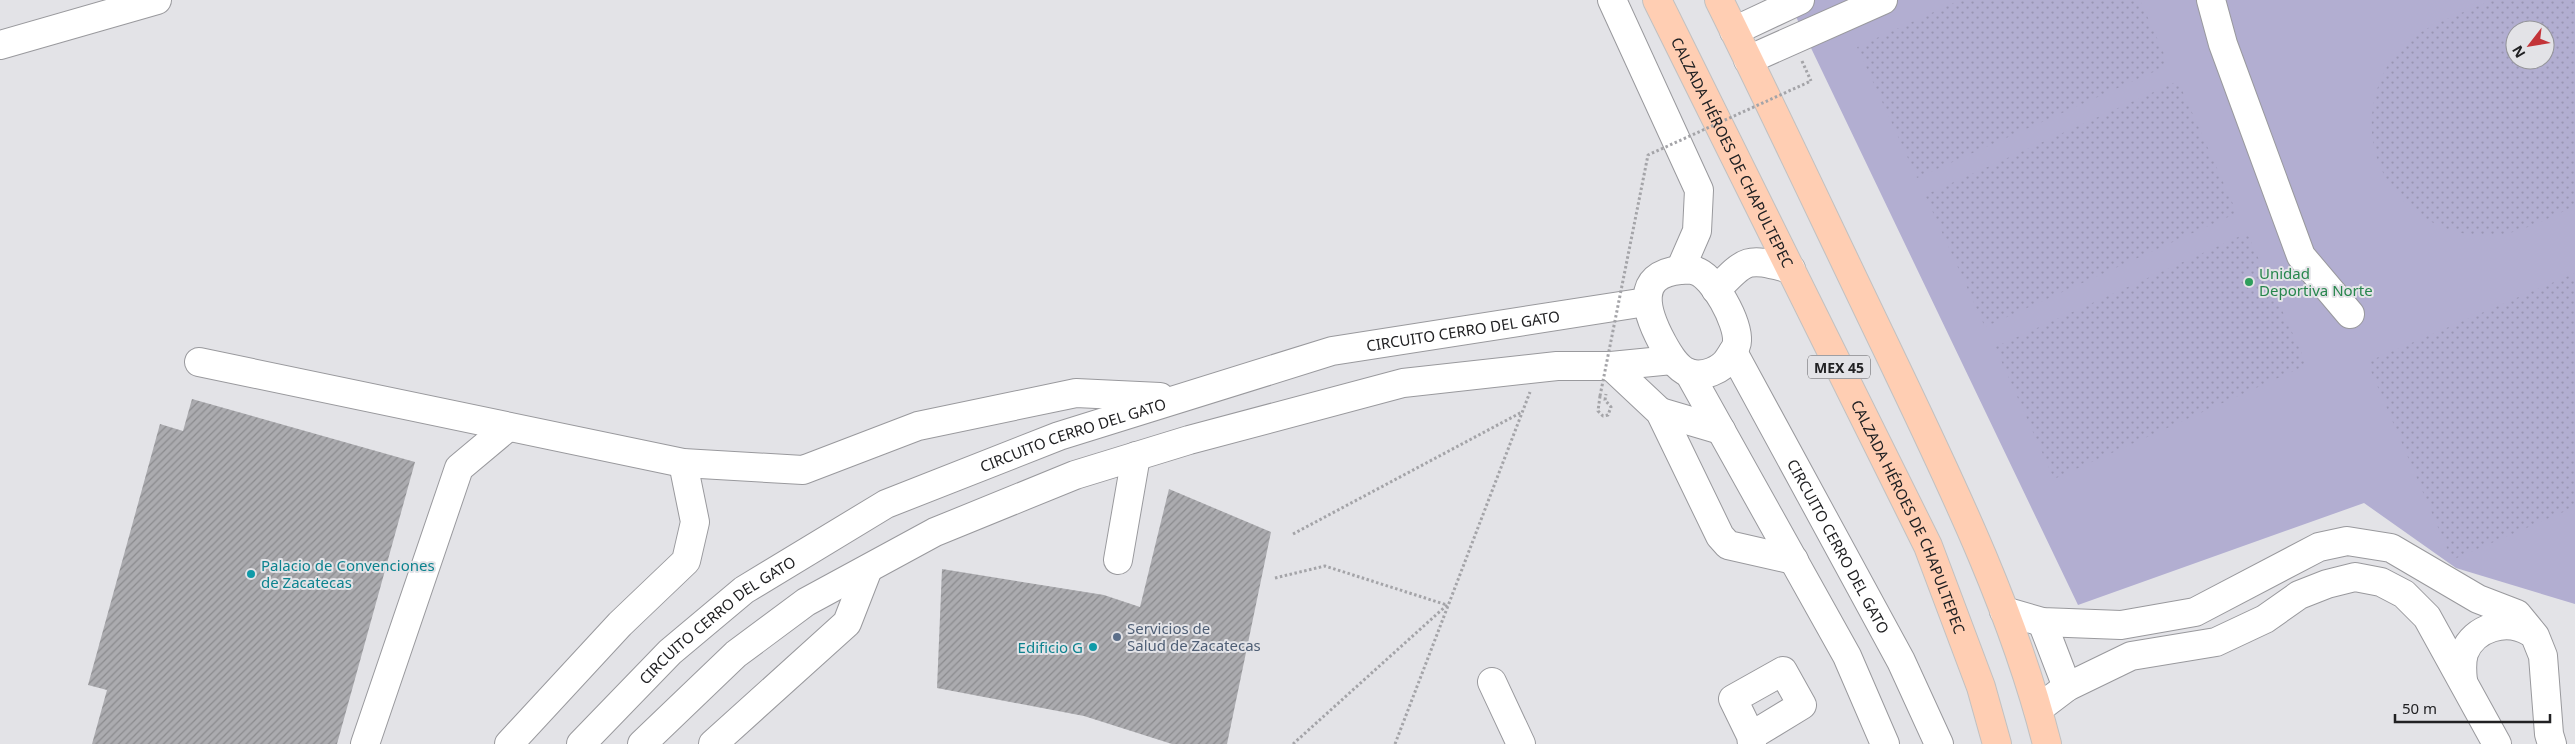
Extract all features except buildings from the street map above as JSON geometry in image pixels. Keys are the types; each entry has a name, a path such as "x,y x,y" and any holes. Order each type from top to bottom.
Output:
{"main road":[{"name":"CALZADA HÉROES DE CHAPULTEPEC","path":"1657,0 1928,546 1981,687 1997,744"},
{"name":"MEX 45","path":"1719,0 1940,460 2004,611 2038,709 2047,744"}],"street":[{"path":"0,45 157,0"},
{"path":"1612,0 1699,190 1697,231 1680,270"},
{"path":"1734,31 1800,0"},
{"path":"1748,60 1883,0"},
{"path":"2211,0 2223,44 2301,256 2350,314"},
{"path":"1716,290 1738,268 1756,260 1791,269"},
{"path":"642,744 736,654 806,602 936,532 1076,474 1189,440 1403,383 1539,368 1680,366 1707,374 1726,363 1737,342 1736,329 1716,290 1696,271 1680,270 1662,274 1654,281 1648,291 1646,302 1654,326 1680,366 1721,430 1794,560 1847,656 1885,744"},
{"name":"CIRCUITO CERRO DEL GATO","path":"581,744 670,652 744,590 886,504 1059,436 1332,351 1646,302"},
{"name":"CIRCUITO CERRO DEL GATO","path":"1733,352 1901,661 1939,744"},
{"path":"199,362 682,464 804,470 918,426 1076,393 1179,398"},
{"path":"1611,366 1660,412 1720,536 1728,545 1794,560"},
{"path":"1660,412 1721,430"},
{"path":"365,744 459,468 508,427"},
{"path":"1118,560 1136,456"},
{"path":"509,744 620,624 686,561 695,522 682,464"},
{"path":"2004,611 2042,622 2121,624 2194,612 2319,547 2347,541 2391,548 2478,599 2517,614 2535,636 2542,656 2549,734 2552,744"},
{"path":"713,744 847,623 868,568"},
{"path":"2038,709 2067,687 2132,656 2216,642 2265,619 2299,596 2327,584 2356,577 2381,582 2404,594 2427,617 2497,744"},
{"path":"2042,622 2067,687"},
{"path":"2121,624 2132,656"},
{"path":"2463,681 2462,666 2464,652 2472,640 2482,631 2496,626 2510,625 2524,628 2535,636"},
{"path":"1492,682 1521,744"}],"path":[{"path":"1605,400 1611,407 1610,414 1606,416 1598,411 1600,396 1648,155 1811,81"},
{"path":"1395,744 1539,368"},
{"path":"1293,534 1522,412"},
{"path":"1275,578 1325,566 1448,605"},
{"path":"1293,744 1448,605"}],"shaded area":[{"name":"Unidad Deportiva Norte","path":"1788,0 2575,0 2575,604 2456,568 2364,503 2078,605"},
{"path":"1960,0 2140,0 2169,65 1917,178 1857,47"},
{"path":"2492,0 2575,0 2575,206 2522,229 2489,236 2461,233 2436,224 2414,211 2396,193 2382,172 2374,147 2372,121 2376,93 2390,61 2399,49 2413,37 2446,19"},
{"path":"2178,81 2237,213 1985,327 1925,195"},
{"path":"2247,233 2307,365 2054,479 1995,347"},
{"path":"2575,273 2575,507 2452,560 2367,362"}],"place":[{"name":"Unidad Deportiva Norte","path":"2249,282"},
{"name":"Palacio de Convenciones de Zacatecas","path":"251,574"},
{"name":"Servicios de Salud de Zacatecas","path":"1117,637"},
{"name":"Edificio G","path":"1093,647"}]}
